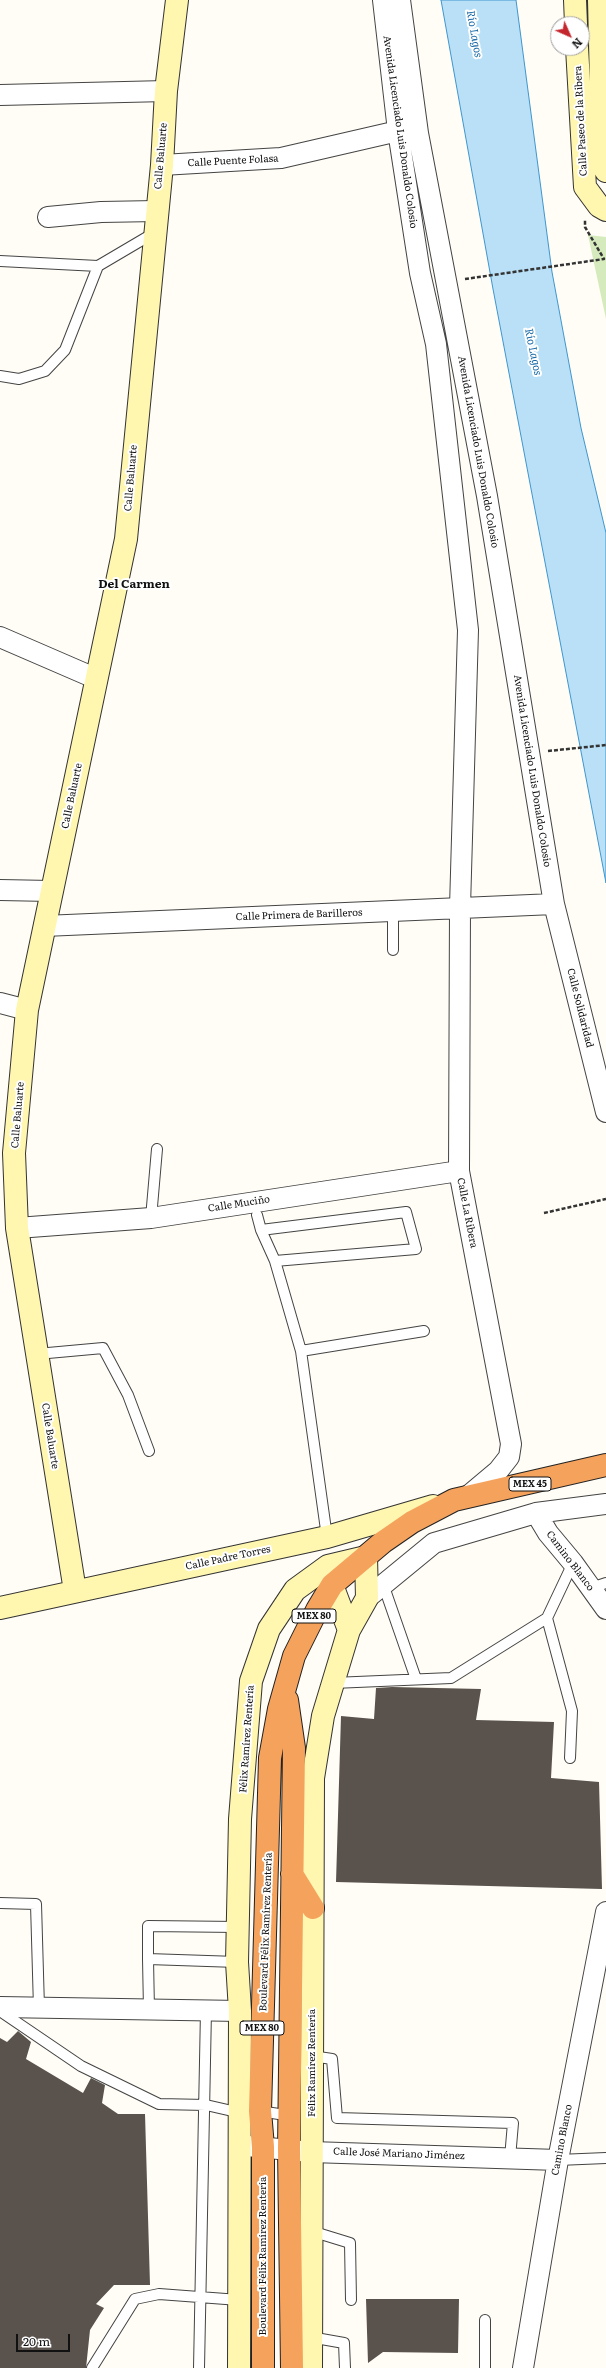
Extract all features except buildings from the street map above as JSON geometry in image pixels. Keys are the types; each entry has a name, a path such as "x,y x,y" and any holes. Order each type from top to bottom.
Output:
{"highway":[{"name":"MEX 45","path":"461,1499 606,1465"},
{"name":"Boulevard Félix Ramírez Rentería","path":"263,2368 263,2147 250,2112 270,1758 285,1689 294,1656 317,1610 330,1576 366,1557 412,1522 461,1499"},
{"name":"Boulevard Félix Ramírez Rentería","path":"285,1689 294,1748 289,2149 292,2368"},
{"path":"292,1874 313,1908"}],"street":[{"name":"Calle Baluarte","path":"75,1591 17,1228 14,1153 27,1010 126,539 156,211 162,164 166,91 177,0"},
{"name":"Avenida Licenciado Luis Donaldo Colosio","path":"383,0 398,131 420,272 436,344 468,630 460,907"},
{"name":"Avenida Licenciado Luis Donaldo Colosio","path":"400,0 418,133 487,496 554,904"},
{"path":"575,0 576,16"},
{"name":"Calle Paseo de la Ribera","path":"599,0 604,166 606,171"},
{"name":"Calle Paseo de la Ribera","path":"577,56 585,188 600,204"},
{"path":"0,95 166,91"},
{"name":"Calle Puente Folasa","path":"162,164 281,158 398,131"},
{"path":"48,217 101,212 156,211"},
{"path":"0,637 97,680"},
{"path":"0,890 51,891"},
{"name":"Calle Primera de Barilleros","path":"44,926 554,904"},
{"name":"Calle Solidaridad","path":"554,904 606,1112"},
{"name":"Calle La Ribera","path":"460,907 459,1171 511,1444 509,1457 498,1471 461,1499"},
{"path":"0,1003 27,1010"},
{"name":"Calle Muciño","path":"17,1228 151,1218 251,1201 459,1171"},
{"name":"Calle Padre Torres","path":"0,1608 327,1537 461,1499"},
{"path":"375,1591 434,1543 536,1513 606,1504"},
{"name":"Camino Blanco","path":"536,1513 548,1533 573,1563 599,1586 606,1609"},
{"path":"327,1537 330,1576 350,1630"},
{"name":"Félix Ramírez Rentería","path":"311,2368 313,1778 323,1716 350,1630 375,1591 366,1557"},
{"name":"Félix Ramírez Rentería","path":"239,2368 240,2146 250,2112 240,2011 237,1962 240,1819 251,1682 269,1629 295,1590 330,1576"},
{"name":"Camino Blanco","path":"523,2368 558,2160 605,1918"},
{"path":"0,2007 240,2011"},
{"name":"Calle José Mariano Jiménez","path":"240,2146 311,2152 558,2160"}],"lane":[{"path":"0,261 98,266 154,234"},
{"path":"0,376 19,379 46,371 65,350 98,266"},
{"path":"393,910 393,950"},
{"path":"151,1218 157,1149"},
{"path":"261,1230 406,1212 416,1250 274,1261"},
{"path":"257,1215 261,1230 274,1261 301,1351 327,1537"},
{"path":"301,1351 424,1331"},
{"path":"37,1354 103,1348 128,1395 149,1451"},
{"path":"333,1683 451,1678 547,1618 573,1563"},
{"path":"375,1591 416,1679"},
{"path":"547,1618 572,1711 570,1758"},
{"path":"0,1903 36,1904 40,2008"},
{"path":"149,2010 148,1926 238,1927"},
{"path":"148,1959 237,1962"},
{"path":"199,2368 206,2105 203,2066 206,2010"},
{"path":"0,2011 81,2066 159,2104 206,2105 312,2119"},
{"path":"312,2056 332,2060 337,2118 513,2123 510,2158"},
{"path":"558,2160 606,2158"},
{"path":"311,2231 350,2243 351,2300"},
{"path":"92,2368 135,2299 159,2294 239,2300"},
{"path":"485,2320 485,2368"},
{"path":"310,2337 344,2342 345,2368"}],"path":[{"path":"457,280 604,259 584,227 585,214 600,204"},
{"path":"529,754 606,745"},
{"path":"544,1213 606,1199"}],"green space":[{"path":"588,235 606,237 606,319"}],"water":[{"name":"Río Lagos","path":"441,0 516,0 552,272 581,428 606,533 606,883 493,289"}],"district":[{"name":"Del Carmen","path":"134,584"}]}
